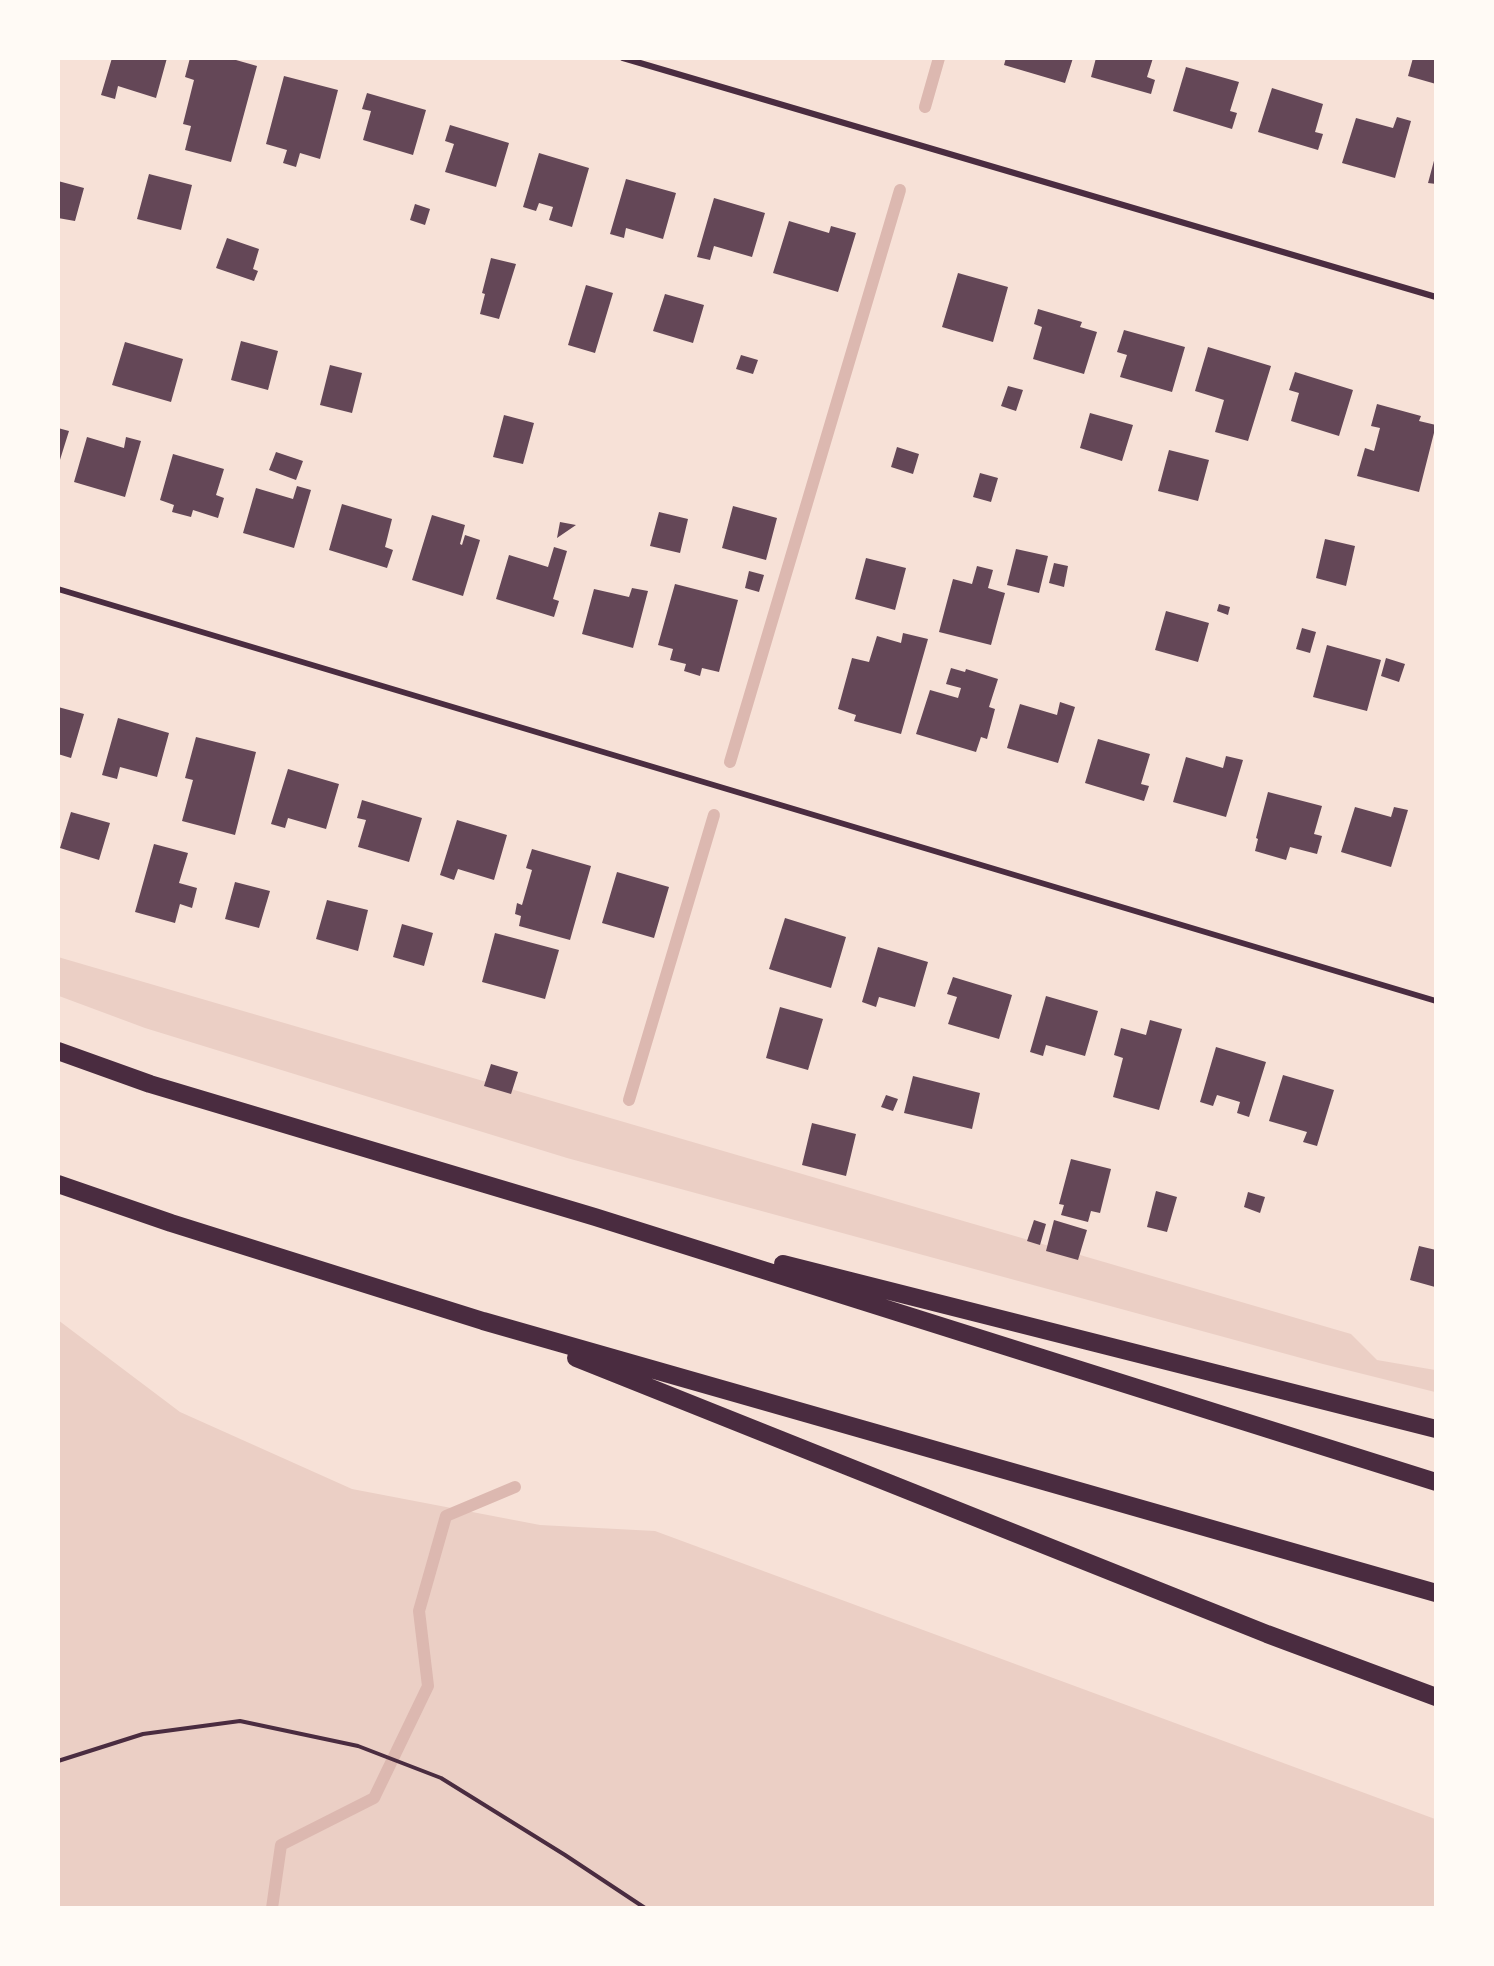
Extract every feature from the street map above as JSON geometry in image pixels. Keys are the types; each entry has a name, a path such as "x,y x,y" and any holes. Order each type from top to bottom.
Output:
{"highway":[{"path":"58,1052 150,1084 595,1217 1436,1482"},
{"path":"58,1184 483,1321 1436,1593"},
{"path":"595,1217 1436,1429"},
{"path":"483,1321 1267,1634 1436,1697"}],"street":[{"path":"622,58 1436,297"},
{"path":"58,589 1435,998"}],"path":[{"path":"58,1761 143,1734 240,1721 358,1746 441,1778 645,1908"}],"shaded area":[{"path":"58,957 1351,1334 1377,1360 1435,1370 1435,1392 1323,1364 567,1158 145,1028 59,996"},
{"path":"58,1320 180,1412 352,1489 540,1525 655,1531 1435,1819 1435,1907 59,1907"}],"building":[{"path":"112,58 167,58 156,98 118,86 115,99 101,95"},
{"path":"190,58 229,58 257,66 231,162 185,150 191,126 183,124 194,80 185,77"},
{"path":"1006,58 1073,58 1065,83 1004,65"},
{"path":"1096,58 1153,58 1147,77 1155,80 1151,94 1091,77"},
{"path":"1413,58 1436,58 1436,84 1408,76"},
{"path":"1186,67 1239,82 1230,111 1237,113 1232,129 1173,111"},
{"path":"284,76 338,90 320,159 300,153 296,167 283,163 287,150 266,144"},
{"path":"1272,88 1323,104 1315,132 1323,134 1318,150 1258,132"},
{"path":"367,93 426,110 413,155 363,140 371,111 362,109"},
{"path":"1397,117 1411,121 1395,178 1342,163 1356,118 1393,128"},
{"path":"450,125 509,143 496,187 445,172 454,144 445,141"},
{"path":"539,153 589,168 572,227 549,220 553,207 539,203 536,211 523,207"},
{"path":"1436,157 1436,184 1428,183"},
{"path":"149,174 192,185 181,230 137,219"},
{"path":"626,179 676,193 663,239 626,228 624,238 610,234"},
{"path":"58,181 84,188 75,221 58,218"},
{"path":"714,198 765,213 752,257 714,246 710,260 697,257"},
{"path":"415,204 430,209 425,225 410,220"},
{"path":"789,221 829,233 831,226 856,233 838,292 773,273"},
{"path":"227,238 259,249 253,269 258,271 254,281 216,268"},
{"path":"491,258 516,264 499,319 480,314 485,294 482,293"},
{"path":"958,273 1008,287 993,342 942,327"},
{"path":"586,285 613,293 595,353 568,345"},
{"path":"665,294 704,305 693,343 653,331"},
{"path":"1038,309 1082,322 1080,327 1097,332 1084,374 1033,359 1042,327 1034,324"},
{"path":"1124,330 1185,347 1172,392 1120,377 1127,355 1117,352"},
{"path":"241,341 278,351 268,390 231,380"},
{"path":"125,342 183,359 171,402 112,385"},
{"path":"1208,347 1271,366 1248,441 1215,432 1224,400 1195,391"},
{"path":"741,355 758,360 753,374 736,369"},
{"path":"330,365 362,373 352,413 320,405"},
{"path":"1295,372 1353,390 1339,436 1291,421 1299,393 1289,390"},
{"path":"1008,386 1023,390 1016,411 1001,406"},
{"path":"1377,404 1421,416 1419,421 1436,425 1419,492 1357,476 1365,448 1374,451 1380,428 1371,426"},
{"path":"1090,413 1133,425 1122,461 1080,448"},
{"path":"504,415 534,423 523,464 493,457"},
{"path":"58,428 69,431 59,463 58,463"},
{"path":"87,437 124,448 126,437 141,441 125,497 74,482"},
{"path":"897,447 919,454 913,474 891,467"},
{"path":"1169,450 1209,460 1198,501 1158,491"},
{"path":"276,452 303,461 296,480 269,470"},
{"path":"173,454 224,469 216,495 224,498 218,518 193,510 191,517 172,512 174,505 160,500"},
{"path":"980,473 998,478 991,502 973,497"},
{"path":"297,486 311,490 294,548 243,533 256,488 293,499"},
{"path":"342,504 392,519 385,547 393,550 387,568 329,550"},
{"path":"733,506 777,518 766,560 722,548"},
{"path":"659,512 688,519 680,553 650,546"},
{"path":"432,515 465,525 460,544 462,545 465,535 480,540 463,596 412,580"},
{"path":"560,522 576,525 557,538"},
{"path":"1325,539 1355,546 1346,586 1316,578"},
{"path":"554,547 567,551 553,599 559,601 554,617 496,599 509,555 548,567"},
{"path":"1016,549 1048,556 1039,593 1007,585"},
{"path":"866,558 906,568 895,610 855,599"},
{"path":"1054,563 1068,566 1064,587 1049,583"},
{"path":"977,566 993,570 988,588 1005,593 991,645 939,632 953,579 972,584"},
{"path":"749,571 764,575 759,592 745,588"},
{"path":"675,584 738,600 719,672 702,668 700,676 684,671 686,664 670,660 673,649 658,645"},
{"path":"632,588 648,591 633,648 582,634 594,589 629,597"},
{"path":"1219,604 1230,607 1228,615 1217,611"},
{"path":"1166,611 1209,623 1198,662 1155,650"},
{"path":"1302,628 1316,632 1310,653 1296,649"},
{"path":"903,633 928,639 901,734 854,721 856,715 838,709 852,658 869,662 877,636 901,643"},
{"path":"1327,645 1381,660 1367,711 1313,697"},
{"path":"1386,658 1405,664 1399,682 1381,676"},
{"path":"951,668 965,672 966,669 998,679 989,707 995,709 987,739 981,737 976,752 916,734 930,690 958,698 961,688 946,684"},
{"path":"1060,702 1075,707 1058,763 1007,748 1020,704 1057,715"},
{"path":"58,707 84,714 71,758 58,754"},
{"path":"118,718 169,733 157,777 120,767 117,779 102,775"},
{"path":"196,737 256,752 235,835 182,821 193,780 185,778"},
{"path":"1098,739 1150,754 1141,784 1149,786 1144,801 1085,783"},
{"path":"1226,756 1243,760 1226,817 1173,802 1186,757 1223,768"},
{"path":"288,769 339,784 326,829 288,818 285,828 271,824"},
{"path":"1268,792 1322,806 1314,834 1322,836 1317,854 1290,847 1286,860 1255,851 1258,839 1256,838"},
{"path":"362,800 422,818 409,862 358,847 366,820 357,818"},
{"path":"1355,807 1391,817 1394,807 1408,810 1391,867 1341,852"},
{"path":"71,812 110,823 99,860 60,848"},
{"path":"457,820 507,835 494,880 458,869 454,880 440,875"},
{"path":"154,844 188,853 179,883 197,888 192,908 180,904 175,923 135,912"},
{"path":"532,849 591,866 570,940 519,926 521,916 515,914 517,903 522,905 532,870 526,868"},
{"path":"617,872 669,887 654,938 602,923"},
{"path":"235,882 270,891 259,928 225,919"},
{"path":"327,900 368,910 358,951 316,939"},
{"path":"785,918 846,937 831,988 769,969"},
{"path":"402,924 433,933 424,966 393,957"},
{"path":"495,933 559,950 545,999 482,982"},
{"path":"878,947 928,962 915,1007 879,997 876,1007 862,1002"},
{"path":"953,977 1012,995 999,1039 948,1024 957,997 947,994"},
{"path":"1046,996 1098,1011 1085,1056 1046,1045 1043,1056 1030,1052"},
{"path":"780,1007 823,1019 808,1070 766,1058"},
{"path":"1150,1020 1182,1029 1159,1110 1113,1097 1123,1058 1114,1055 1121,1028 1146,1035"},
{"path":"1216,1047 1266,1062 1249,1117 1237,1113 1240,1102 1217,1095 1213,1106 1200,1102"},
{"path":"491,1064 518,1072 511,1094 484,1086"},
{"path":"1283,1075 1334,1090 1317,1146 1303,1142 1307,1132 1269,1121"},
{"path":"913,1076 980,1093 972,1129 904,1113"},
{"path":"886,1095 898,1099 893,1111 881,1107"},
{"path":"812,1123 856,1134 846,1176 802,1165"},
{"path":"1071,1159 1111,1169 1100,1213 1091,1211 1088,1222 1061,1215 1064,1205 1059,1204"},
{"path":"1156,1191 1177,1197 1167,1232 1147,1227"},
{"path":"1248,1192 1265,1197 1260,1213 1244,1207"},
{"path":"1034,1220 1046,1224 1040,1245 1027,1241"},
{"path":"1054,1220 1087,1230 1078,1260 1046,1251"},
{"path":"1419,1246 1436,1250 1435,1287 1410,1280"}],"waterway":[{"path":"925,107 939,58"},
{"path":"730,762 900,190"},
{"path":"629,1100 714,815"},
{"path":"272,1908 281,1845 374,1798 428,1686 419,1611 446,1516 515,1487"}]}
